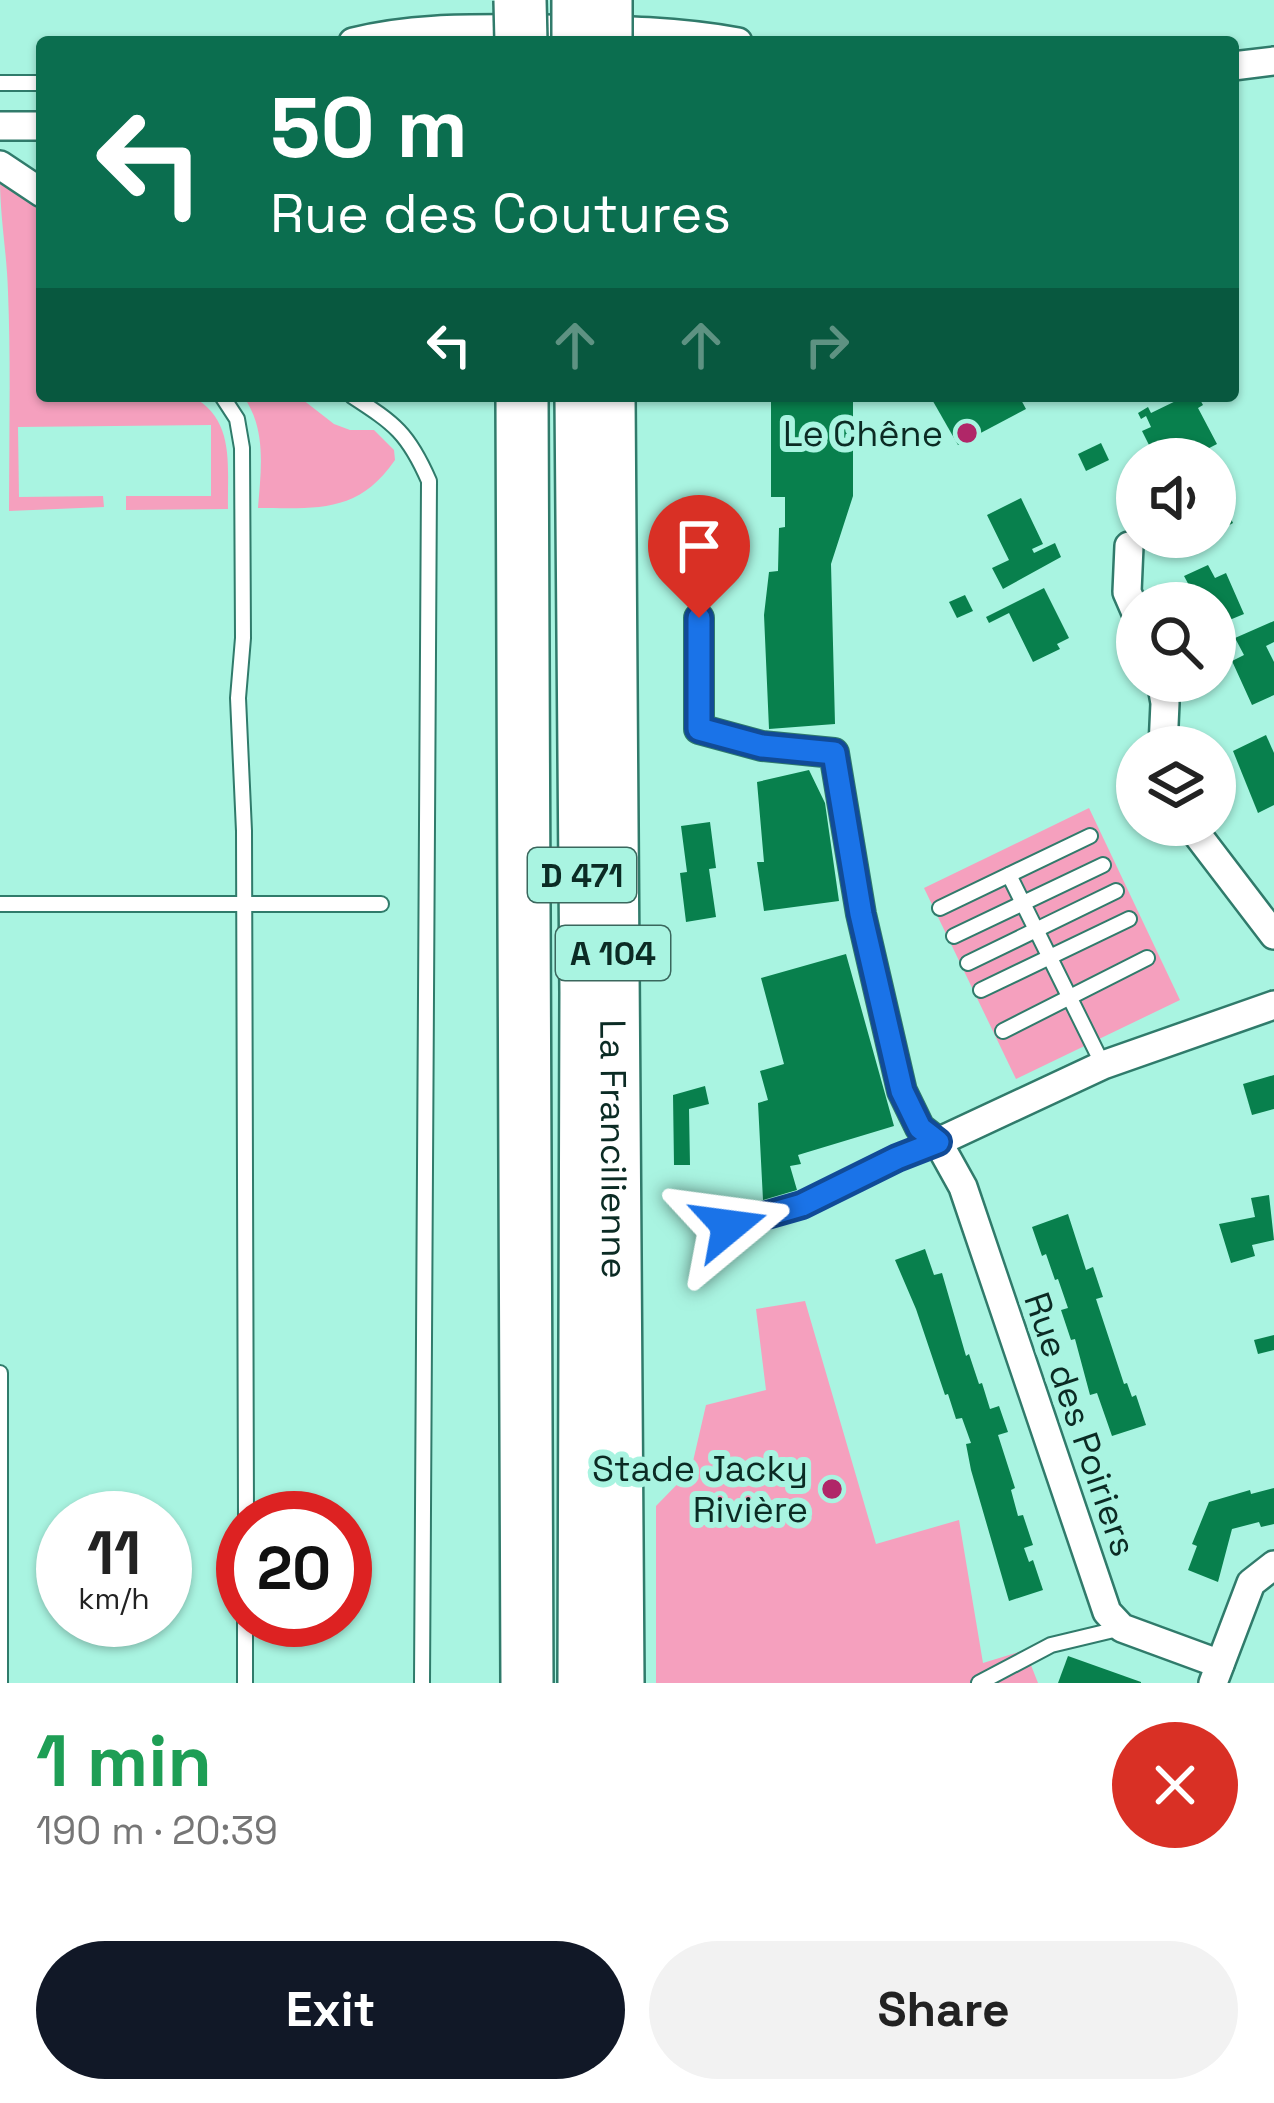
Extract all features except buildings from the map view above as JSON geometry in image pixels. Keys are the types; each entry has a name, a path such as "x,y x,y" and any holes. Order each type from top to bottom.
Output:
{"highway":[{"path":"520,0 520,36"},
{"path":"606,0 606,36"},
{"name":"A 104","path":"522,402 526,1683"},
{"name":"La Francilienne","path":"609,402 618,1683"}],"main road":[{"path":"575,0 575,36"},
{"name":"D 471","path":"578,402 583,968 581,1683"}],"street":[{"path":"378,36 402,30 467,28 680,31 706,36"},
{"path":"1239,65 1274,61"},
{"path":"0,126 36,126"},
{"path":"0,165 36,190"},
{"name":"Rue des Poiriers","path":"699,618 699,729 762,746 834,753 861,914 902,1091 920,1128 938,1142 963,1187 1107,1612 1122,1628"},
{"path":"1206,846 1274,935"},
{"path":"938,1142 1103,1065 1274,1005"},
{"path":"1122,1628 1217,1674 1251,1582 1274,1565"}],"lane":[{"path":"0,83 36,83"},
{"path":"226,402 236,419 242,448 243,638 238,698 244,831 245,1491"},
{"path":"361,402 391,422 412,444 429,481 422,1683"},
{"path":"940,908 1090,836"},
{"path":"954,936 1103,865"},
{"path":"1009,874 1103,1065"},
{"path":"968,963 1116,892"},
{"path":"0,904 382,904"},
{"path":"981,990 1129,920"},
{"path":"1003,1031 1147,958"},
{"path":"729,1226 802,1205 938,1142"},
{"path":"0,1372 0,1683"},
{"path":"979,1683 1051,1645 1122,1628"},
{"path":"245,1647 245,1683"}],"shaded area":[{"path":"0,179 36,208 36,402 199,402 216,417 226,445 228,509 126,510 126,496 211,496 211,425 18,427 19,497 103,496 104,507 9,511 9,319"},
{"path":"247,402 306,402 334,424 374,430 394,450 395,460 381,478 351,499 318,507 258,508 259,436"},
{"path":"1089,808 1180,1000 1016,1079 924,888"},
{"path":"805,1301 876,1544 959,1520 983,1663 1025,1650 1038,1683 656,1683 656,1506 691,1470 706,1405 766,1390 756,1309"}],"place":[{"name":"Le Chêne","path":"967,433"},
{"name":"Stade Jacky Rivière","path":"832,1489"}],"route":[{"path":"699,618 699,729 762,746 834,753 861,914 902,1091 920,1128 938,1142 802,1205 729,1226"}]}
